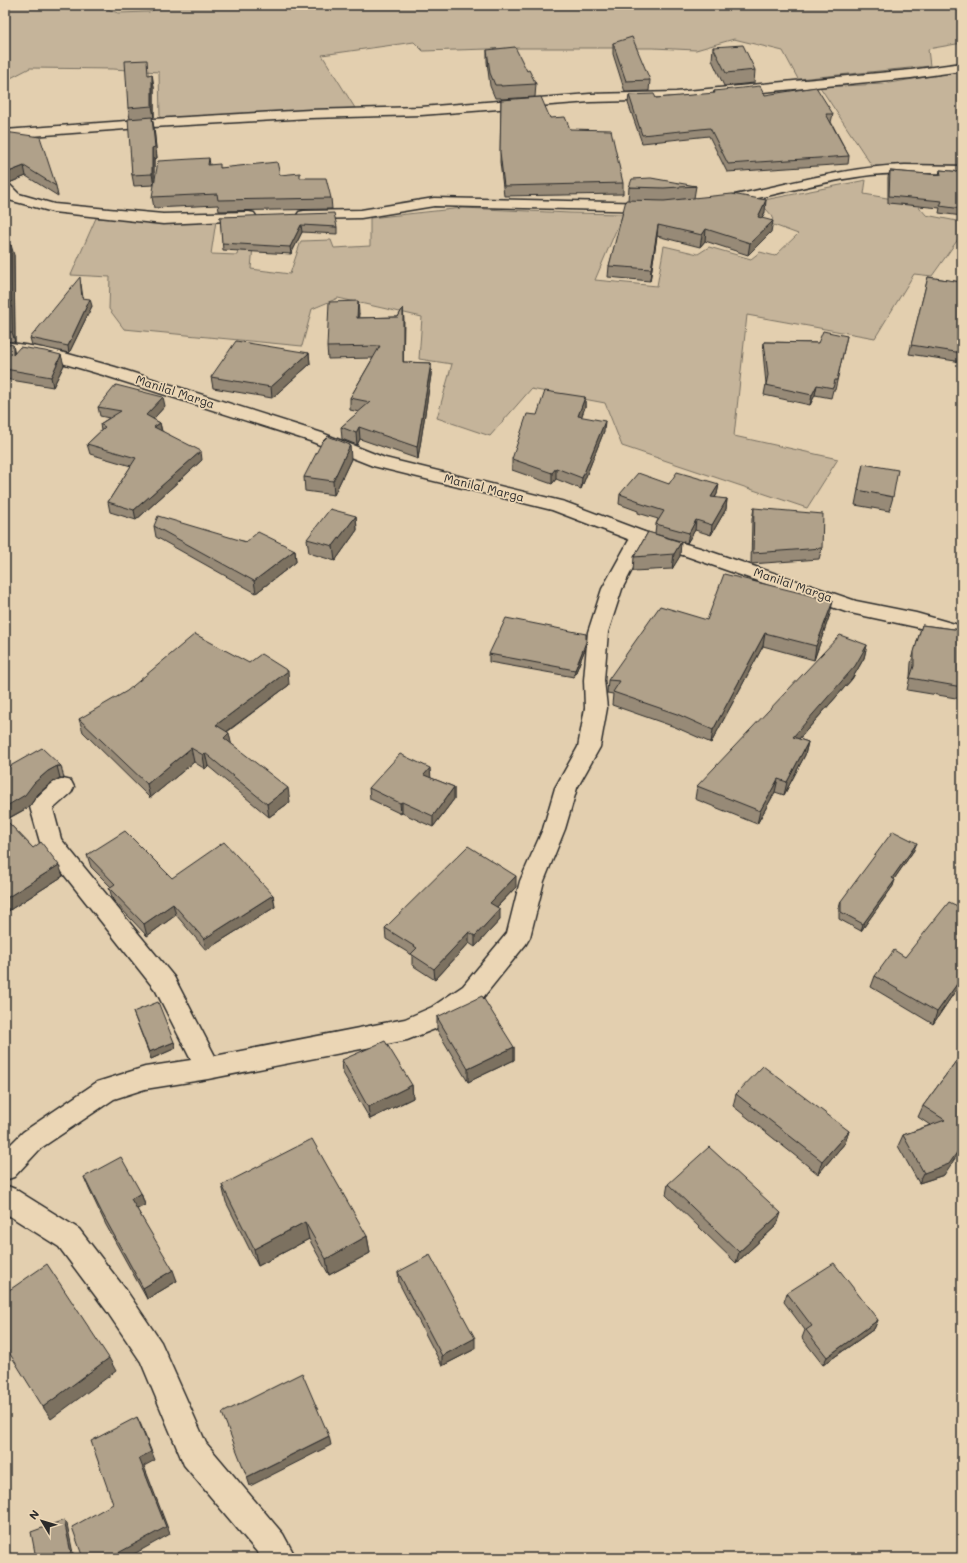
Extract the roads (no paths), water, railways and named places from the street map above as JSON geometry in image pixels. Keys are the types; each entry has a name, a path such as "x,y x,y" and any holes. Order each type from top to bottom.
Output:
{"street":[{"path":"5,134 310,114 421,111 590,98 676,96 911,74 962,67"},
{"path":"708,203 742,198 825,179 870,171 906,168 962,170"},
{"path":"5,188 14,197 52,208 163,219 261,216"},
{"path":"292,215 361,214 434,202 671,207"},
{"name":"Manilal Marga","path":"5,346 50,354 110,371 316,437 379,462 558,506 640,537 693,552 854,607 916,620 962,633"},
{"path":"5,1168 32,1140 106,1090 145,1078 208,1068 407,1029 441,1015 472,993 518,937 532,881 554,829 566,788 589,747 596,708 594,680 598,632 612,588 640,537"},
{"path":"63,787 41,807 51,842 165,984 208,1068"},
{"path":"5,1198 69,1238 116,1300 151,1352 195,1454 272,1545 280,1558"}]}
